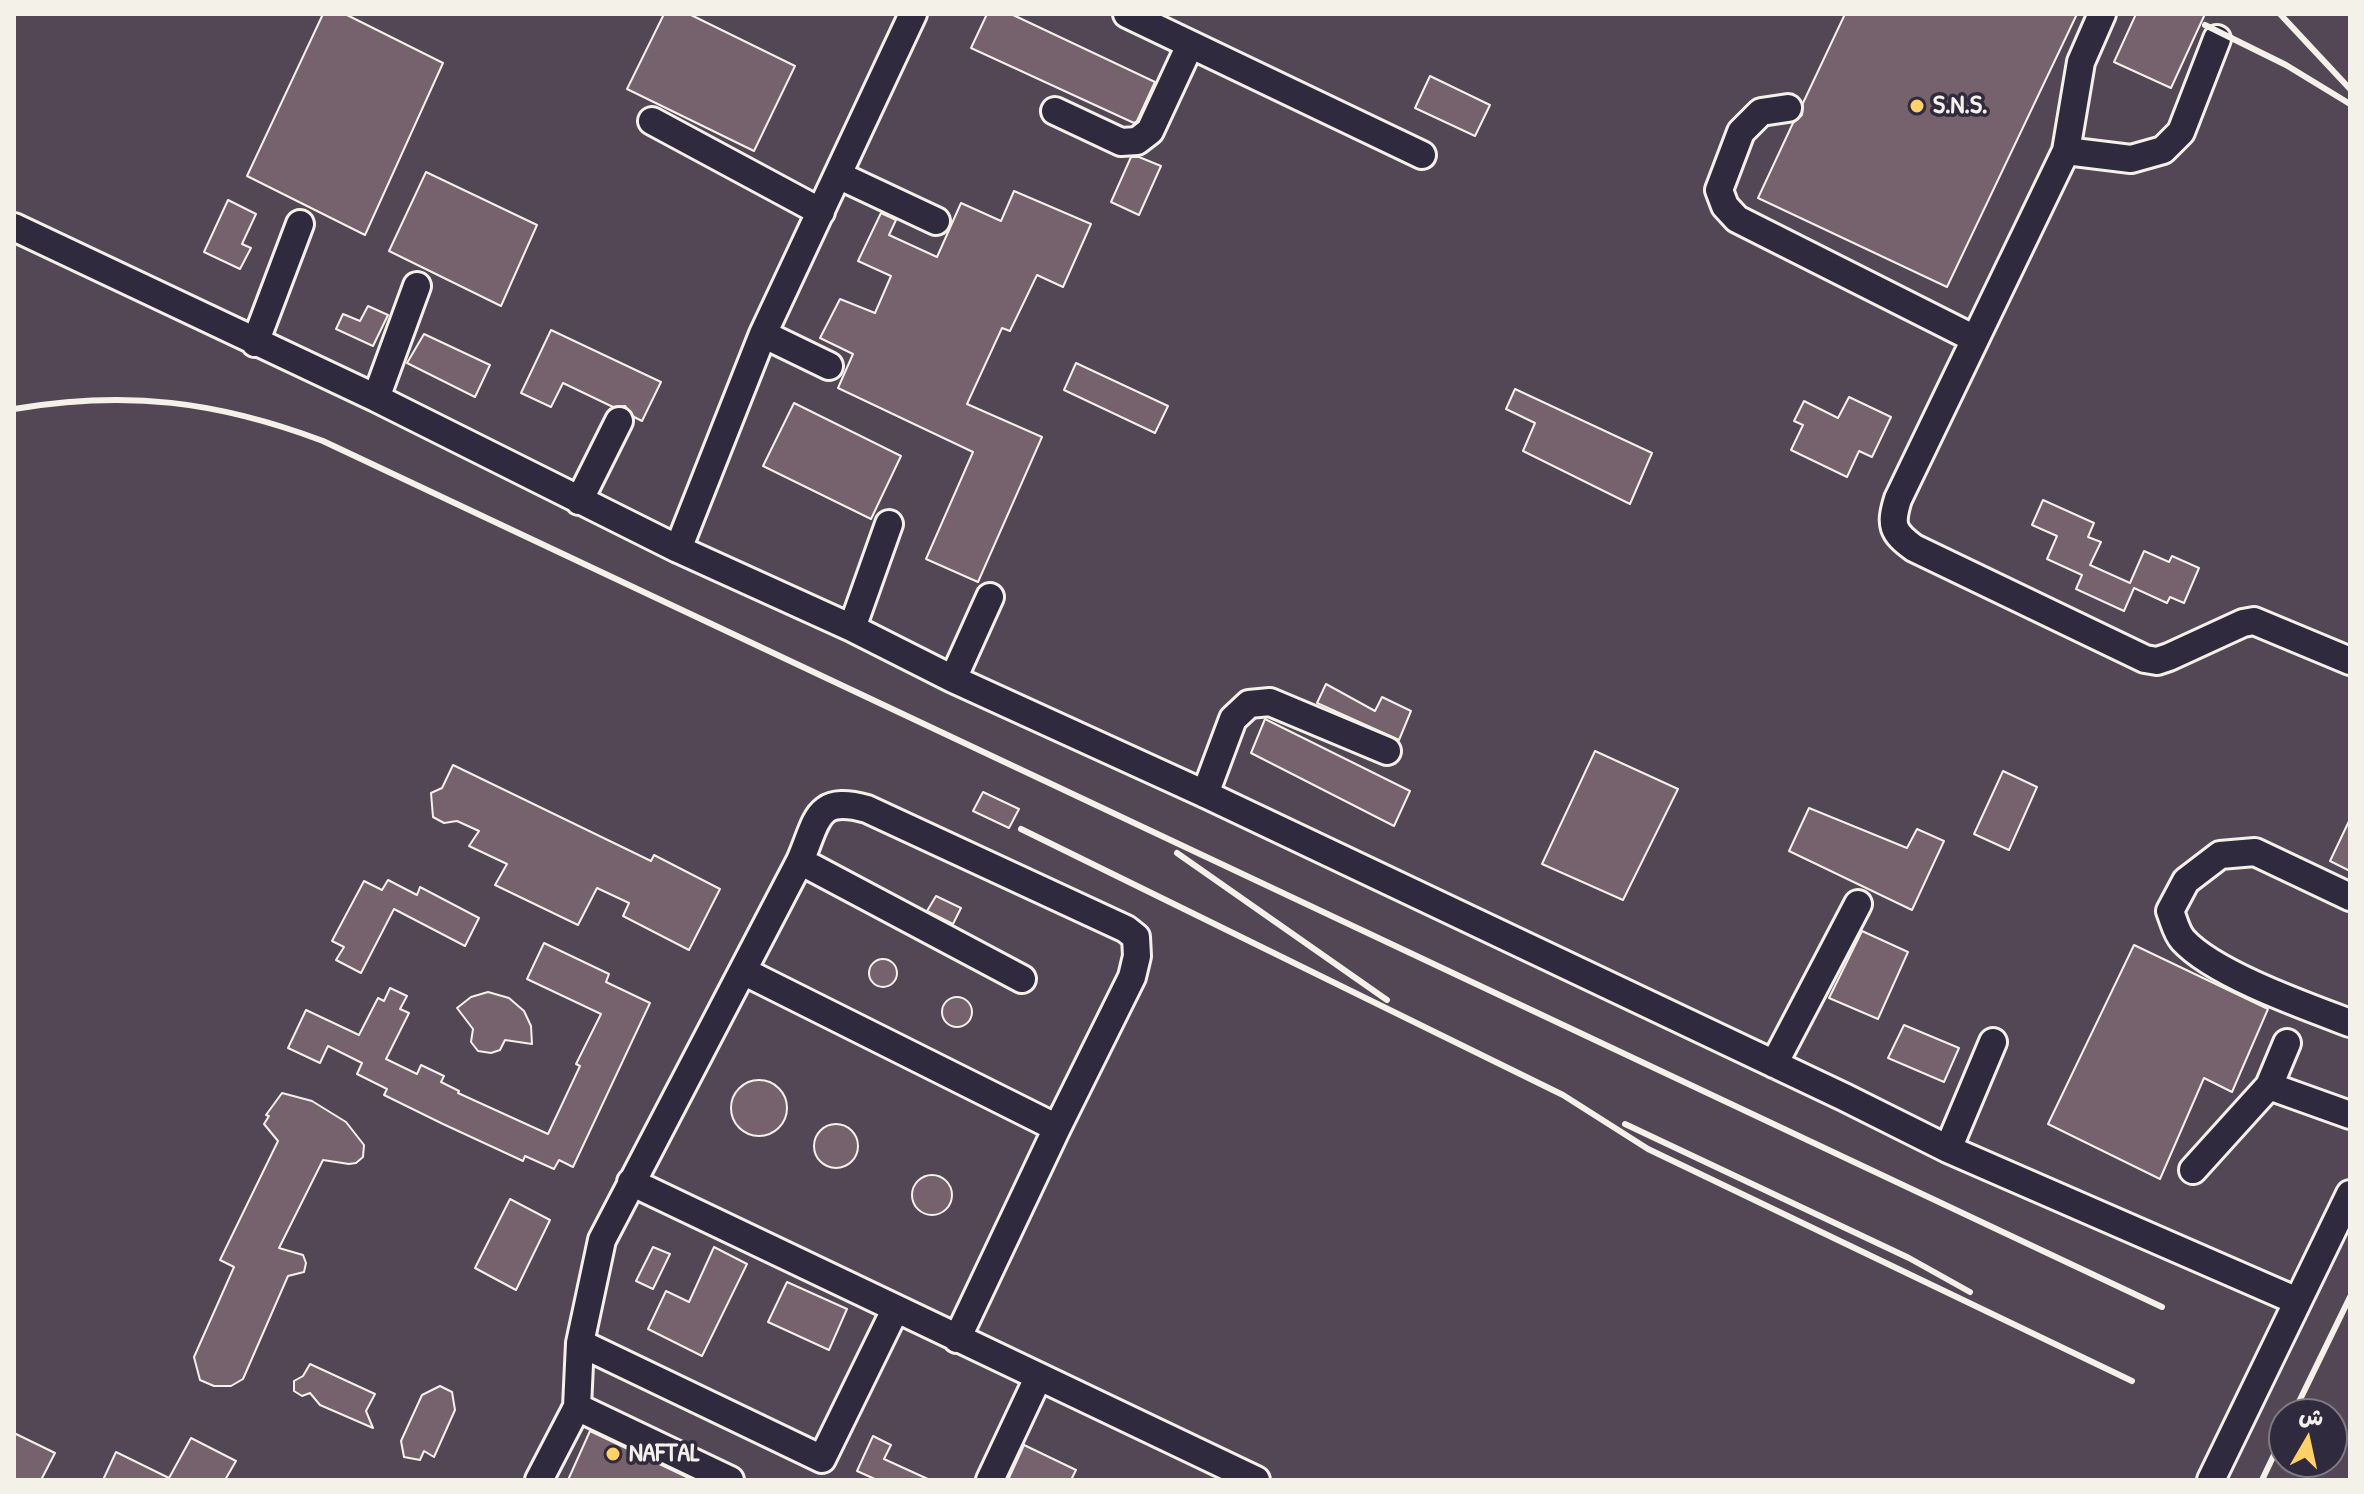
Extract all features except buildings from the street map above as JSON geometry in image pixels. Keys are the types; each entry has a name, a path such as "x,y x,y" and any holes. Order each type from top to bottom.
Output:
{"street":[{"path":"678,549 763,334 913,14"},
{"path":"1127,14 1422,155"},
{"path":"2102,14 2081,62 2066,151 1898,499 1892,519 1899,537 1914,548 2145,659 2157,661 2169,657 2243,623 2254,621 2350,661"},
{"path":"2066,151 2131,159 2163,150 2181,132 2217,39"},
{"path":"1055,111 1121,142 1137,141 1150,131 1190,45"},
{"path":"1788,108 1761,112 1741,132 1719,190 1725,206 1737,219 1975,339"},
{"path":"652,121 821,212"},
{"path":"838,175 936,221"},
{"path":"255,343 300,224"},
{"path":"14,227 376,398 678,549 1205,794 1948,1149 2297,1301"},
{"path":"376,398 417,286"},
{"path":"763,334 829,366"},
{"path":"579,501 619,421"},
{"path":"852,628 889,524"},
{"path":"953,679 990,597"},
{"path":"1205,794 1233,719 1249,704 1270,702 1387,751"},
{"path":"539,1480 577,1407 580,1343 602,1240 800,861 820,814 831,804 845,803 867,809 1126,929 1136,937 1137,956 1132,977 957,1339"},
{"path":"2350,897 2255,852 2220,855 2186,881 2170,911 2179,936 2200,957 2298,1004 2350,1023"},
{"path":"800,861 1022,979"},
{"path":"1774,1064 1858,904"},
{"path":"743,971 1057,1128"},
{"path":"1948,1149 1993,1042"},
{"path":"2193,1170 2269,1086 2287,1043"},
{"path":"2269,1086 2350,1115"},
{"path":"631,1182 1256,1480"},
{"path":"2211,1480 2350,1194"},
{"path":"580,1343 818,1469 895,1310"},
{"path":"990,1480 1038,1378"},
{"path":"577,1407 730,1480"}],"shaded area":[{"path":"14,14 2350,14 2350,1480 14,1480"}],"railway":[{"path":"2280,14 2350,89"},
{"path":"2205,25 2286,65 2350,104"},
{"path":"14,409 95,400 171,403 246,416 323,441 2162,1307"},
{"path":"1021,829 1563,1095 1648,1149 2132,1381"},
{"path":"1177,853 1387,1000"},
{"path":"1625,1124 1909,1258 1970,1292"},
{"path":"2301,1398 2350,1297"},
{"path":"2262,1480 2268,1467"}],"place":[{"name":"S.N.S.","path":"1917,106"},
{"name":"NAFTAL","path":"613,1454"}]}
